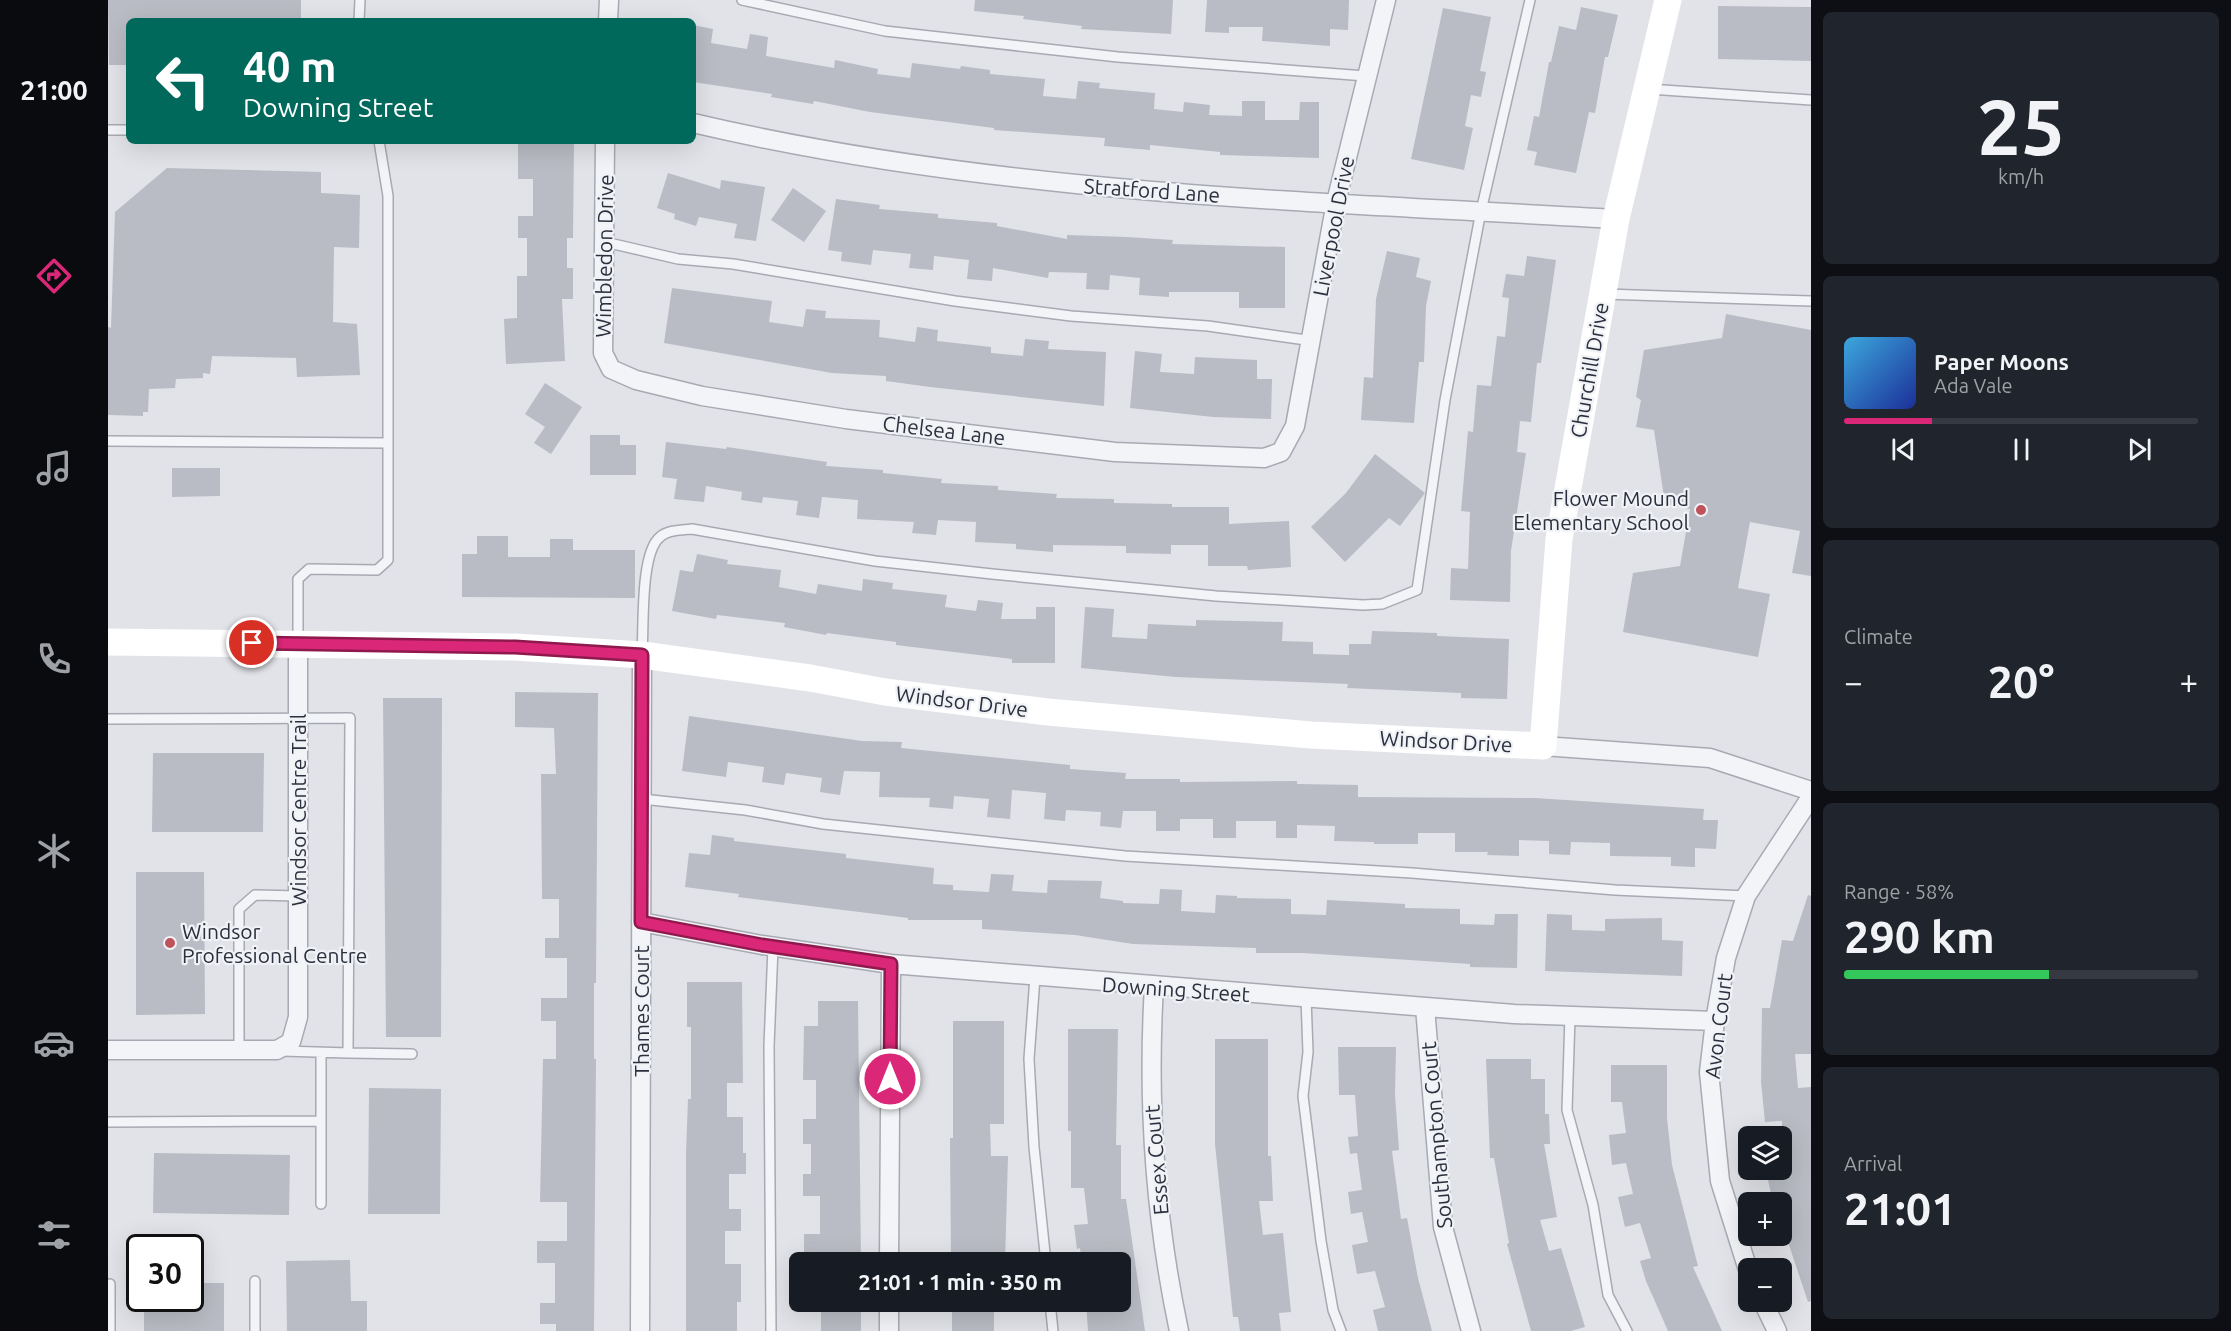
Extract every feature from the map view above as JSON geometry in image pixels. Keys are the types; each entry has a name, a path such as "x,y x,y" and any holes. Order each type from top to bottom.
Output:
{"street":[{"path":"608,18 609,0"},
{"name":"Liverpool Drive","path":"1281,452 1294,426 1312,341 1336,202 1386,0"},
{"name":"Churchill Drive","path":"1543,746 1559,539 1616,219 1668,0"},
{"name":"Stratford Lane","path":"696,124 747,136 1040,182 1616,219"},
{"name":"Wimbledon Drive","path":"605,144 603,353 611,369"},
{"name":"Chelsea Lane","path":"611,369 636,380 702,396 846,419 1115,452 1264,458 1281,452"},
{"name":"Windsor Drive","path":"108,642 515,647 642,655 810,678 885,692 1048,712 1311,735 1543,746 1710,758 1811,791"},
{"name":"Windsor Centre Trail","path":"277,1050 291,1042 298,1017 298,644"},
{"name":"Thames Court","path":"640,1331 642,655"},
{"name":"Avon Court","path":"1744,1258 1720,1181 1709,1072 1715,1021 1726,958 1746,896 1811,797"},
{"name":"Downing Street","path":"641,922 891,964 1154,987 1425,1007 1570,1016 1715,1021"},
{"path":"889,1252 891,964"},
{"name":"Essex Court","path":"1154,987 1150,1098 1163,1238 1179,1331"},
{"name":"Southampton Court","path":"1425,1007 1443,1227 1471,1331"},
{"path":"108,1050 277,1050"},
{"path":"889,1312 889,1331"},
{"path":"1768,1312 1777,1331"}],"lane":[{"path":"359,18 360,0"},
{"path":"742,0 885,31 1118,57 1366,76"},
{"path":"642,655 650,551 659,537 674,531 692,529 875,561 1216,596 1363,605 1382,604 1417,590 1445,400 1481,211 1530,0"},
{"path":"1647,89 1811,100"},
{"path":"108,130 126,130"},
{"path":"298,644 298,579 309,569 377,570 388,560 388,196 379,144"},
{"path":"605,242 678,259 733,264 955,301 1071,316 1208,326 1312,341"},
{"path":"1602,294 1811,301"},
{"path":"108,441 387,443"},
{"path":"108,719 350,718 348,1053"},
{"path":"642,799 745,810 823,824 1125,856 1412,873 1615,890 1746,896"},
{"path":"239,1050 239,909 255,895 298,896"},
{"path":"771,1331 769,1046 774,946"},
{"path":"1035,977 1029,1059 1034,1147 1045,1252"},
{"path":"1306,998 1308,1052 1303,1096 1321,1241 1333,1310 1341,1331"},
{"path":"1570,1016 1567,1110 1593,1205 1608,1295 1627,1331"},
{"path":"277,1050 321,1054 412,1054"},
{"path":"321,1054 321,1204"},
{"path":"108,1122 320,1121"},
{"path":"255,1281 255,1331"},
{"path":"110,1284 110,1331"},
{"path":"1051,1312 1053,1331"}],"building":[{"path":"108,0 301,0 301,18 126,18 126,65 109,65"},
{"path":"975,0 1173,0 1171,34 1081,29 1082,26 1023,19 1024,16 974,11"},
{"path":"1207,0 1349,0 1348,30 1330,29 1330,46 1262,41 1263,27 1229,27 1229,33 1205,32"},
{"path":"1718,6 1811,7 1811,61 1718,59"},
{"path":"1581,7 1618,15 1608,57 1605,57 1595,113 1589,112 1576,173 1534,165 1537,152 1527,150 1534,116 1539,117 1549,62 1551,62 1559,26 1576,30"},
{"path":"1443,8 1491,17 1480,71 1486,72 1481,97 1471,95 1465,126 1473,128 1464,170 1411,159"},
{"path":"696,26 713,29 711,43 747,49 750,34 768,37 766,56 834,68 835,60 878,69 877,74 910,78 912,63 960,69 961,66 990,70 990,74 1045,79 1043,96 1076,99 1078,81 1100,83 1099,88 1155,93 1154,109 1183,112 1184,102 1210,105 1209,115 1242,116 1242,101 1265,101 1265,120 1299,120 1300,102 1319,102 1319,158 1220,155 1220,152 1150,145 1150,150 1104,146 1105,138 994,130 994,128 870,112 814,101 813,104 771,97 772,94 696,82"},
{"path":"518,144 574,144 573,238 567,238 567,268 573,268 573,299 562,299 565,361 506,364 504,319 517,318 517,276 527,276 527,238 518,238 518,216 533,216 533,179 518,179"},
{"path":"167,168 321,172 321,193 360,195 359,248 334,247 333,322 357,324 360,375 297,377 296,358 212,356 210,374 203,373 203,378 176,379 175,388 149,389 148,412 143,412 143,416 108,415 108,327 111,328 115,212"},
{"path":"668,173 720,189 721,180 765,187 756,241 734,238 737,224 699,217 696,226 674,219 675,214 657,208"},
{"path":"793,188 826,211 804,242 771,220"},
{"path":"836,199 880,205 879,209 938,214 938,218 997,223 997,226 1067,239 1067,235 1127,237 1173,240 1172,244 1285,247 1285,308 1239,308 1239,292 1169,292 1169,297 1139,295 1140,278 1110,275 1109,290 1086,289 1087,273 1049,272 1048,278 993,268 992,281 967,279 969,260 934,256 933,270 909,268 911,254 873,250 871,265 841,261 842,252 828,250"},
{"path":"1387,251 1420,258 1416,277 1431,281 1426,306 1424,362 1419,362 1414,423 1361,420 1364,377 1373,378 1376,299"},
{"path":"1527,256 1556,260 1541,363 1537,363 1531,422 1520,421 1517,452 1526,453 1511,551 1510,602 1450,600 1451,568 1468,569 1470,512 1461,511 1468,431 1473,432 1477,385 1491,386 1497,336 1505,337 1509,298 1502,297 1506,274 1524,276"},
{"path":"672,288 772,301 769,322 803,327 806,309 826,311 825,318 880,320 879,337 915,342 917,327 938,330 937,341 991,347 991,353 1023,356 1025,339 1049,341 1048,349 1106,352 1104,406 886,381 886,376 832,373 664,343"},
{"path":"1726,314 1811,330 1811,576 1792,573 1800,531 1750,522 1738,588 1770,594 1758,657 1623,632 1633,573 1680,566 1690,509 1665,504 1654,430 1636,427 1641,400 1636,397 1644,350 1722,338"},
{"path":"1135,351 1162,354 1160,372 1194,374 1195,357 1257,360 1257,379 1272,379 1271,419 1213,417 1130,408"},
{"path":"545,383 582,407 551,454 534,443 545,427 525,414"},
{"path":"590,435 620,435 620,445 636,445 636,475 590,475"},
{"path":"666,442 726,449 727,447 827,462 826,466 883,470 883,473 942,479 941,483 998,486 998,490 1057,494 1056,498 1114,499 1114,503 1172,504 1172,507 1229,507 1229,524 1289,521 1291,567 1248,570 1247,566 1208,566 1208,545 1171,545 1171,554 1126,553 1126,546 1053,545 1053,552 1016,549 1016,544 975,542 976,522 938,520 936,535 912,533 914,522 857,519 858,500 822,497 819,518 796,515 798,501 763,497 762,503 741,500 742,492 706,486 704,502 674,499 677,479 662,477"},
{"path":"1375,454 1425,493 1400,526 1389,518 1345,562 1311,527 1346,493"},
{"path":"172,468 220,468 220,496 172,497"},
{"path":"477,536 508,536 508,557 550,557 550,539 573,539 573,550 635,550 635,598 462,597 462,554 477,554"},
{"path":"697,554 728,560 727,564 781,570 779,587 816,594 818,584 862,591 863,579 893,583 892,589 947,595 945,607 976,611 978,600 1003,603 1001,619 1036,619 1036,607 1055,607 1055,663 1012,663 1012,659 896,645 896,642 827,633 826,635 784,627 785,623 717,615 716,619 672,611 680,570 693,572"},
{"path":"1085,607 1114,609 1112,637 1147,639 1148,624 1196,626 1196,620 1283,622 1282,641 1313,642 1313,654 1349,655 1349,644 1371,644 1372,631 1509,639 1507,699 1461,698 1461,693 1347,688 1348,684 1176,677 1081,668"},
{"path":"515,692 598,693 596,983 594,983 594,1059 596,1059 594,1331 556,1331 556,1324 540,1324 540,1303 555,1303 555,1263 537,1263 537,1241 567,1241 567,1202 540,1202 543,1059 556,1059 556,1021 541,1021 541,998 567,998 567,958 545,958 545,938 559,938 559,899 542,899 541,774 556,774 554,728 515,727"},
{"path":"383,698 442,698 441,1037 386,1037"},
{"path":"689,716 862,741 902,742 901,748 1070,765 1070,769 1126,773 1125,779 1180,779 1180,782 1297,781 1297,784 1358,785 1358,797 1535,798 1704,809 1703,820 1718,820 1716,849 1695,848 1695,867 1671,866 1671,857 1610,856 1610,843 1571,842 1570,855 1549,854 1549,841 1519,840 1519,856 1487,855 1488,852 1455,852 1455,833 1418,833 1418,844 1374,844 1374,842 1334,841 1335,826 1297,825 1297,838 1276,838 1276,821 1236,821 1236,838 1213,838 1213,819 1180,819 1180,831 1156,831 1156,811 1123,811 1121,828 1100,826 1101,812 1066,810 1065,821 1044,819 1046,793 1012,790 1010,819 987,817 989,799 954,796 953,809 929,807 930,798 879,797 880,772 844,771 840,795 820,792 822,778 786,773 784,785 762,782 764,767 728,762 726,777 682,771"},
{"path":"153,753 264,753 263,832 152,832"},
{"path":"712,835 734,838 734,841 846,854 846,858 934,868 933,884 953,885 953,890 989,892 991,874 1014,875 1012,891 1047,893 1048,880 1102,881 1100,898 1123,901 1123,903 1159,904 1160,889 1182,890 1181,911 1215,913 1216,895 1237,896 1237,898 1291,899 1291,914 1326,915 1327,900 1405,904 1405,908 1460,909 1460,924 1494,925 1495,914 1518,914 1517,968 1470,967 1470,964 1303,953 1256,953 1256,948 1133,944 1075,935 982,929 982,920 908,920 908,918 738,897 739,894 685,887 689,853 710,855"},
{"name":"Windsor Professional Centre","path":"136,872 204,872 205,1014 136,1015"},
{"path":"1808,895 1811,896 1811,1054 1795,1054 1798,1088 1811,1087 1811,1301 1808,1302 1789,1246 1792,1246 1792,1192 1771,1192 1768,1180 1792,1180 1792,1126 1782,1126 1782,1121 1765,1122 1761,1082 1762,1008 1770,1008 1782,940 1793,941"},
{"path":"1547,914 1572,915 1572,930 1605,931 1605,919 1662,918 1662,940 1683,941 1682,976 1545,971"},
{"path":"687,982 742,982 743,1083 727,1083 727,1117 743,1117 743,1153 746,1153 746,1174 729,1174 729,1209 741,1209 741,1231 725,1231 725,1264 741,1264 741,1302 737,1302 737,1331 686,1331 686,1153 688,1099 691,1099 691,1027 687,1027"},
{"path":"818,1001 858,1001 861,1252 804,1252 804,1234 820,1234 820,1196 803,1196 803,1174 811,1174 811,1144 803,1144 803,1119 816,1119 816,1080 803,1080 804,1026 818,1026"},
{"path":"953,1021 1004,1021 1004,1124 990,1124 991,1156 1008,1156 1005,1252 951,1252 950,1138 953,1138"},
{"path":"1068,1029 1118,1029 1116,1145 1121,1145 1121,1199 1126,1199 1145,1331 1088,1331 1087,1312 1131,1312 1131,1252 1081,1252 1080,1248 1077,1249 1074,1225 1088,1224 1084,1188 1071,1188 1071,1131 1068,1131"},
{"path":"1215,1039 1268,1039 1268,1156 1271,1156 1273,1201 1259,1201 1263,1235 1283,1233 1291,1312 1279,1313 1281,1331 1240,1331 1238,1317 1233,1317 1215,1144"},
{"path":"1338,1047 1396,1047 1395,1095 1399,1150 1392,1151 1401,1219 1407,1218 1418,1278 1432,1331 1378,1331 1373,1310 1385,1307 1375,1271 1357,1274 1352,1245 1368,1242 1362,1212 1351,1214 1348,1192 1362,1190 1357,1153 1350,1154 1348,1137 1358,1136 1355,1095 1339,1095"},
{"path":"1486,1059 1531,1059 1531,1079 1545,1079 1545,1114 1549,1114 1550,1144 1544,1144 1557,1217 1540,1220 1549,1251 1561,1248 1585,1327 1571,1331 1531,1331 1507,1244 1509,1243 1494,1158 1490,1158"},
{"path":"1611,1065 1667,1065 1667,1118 1672,1165 1698,1266 1693,1267 1722,1331 1668,1331 1646,1281 1640,1261 1651,1258 1640,1223 1625,1227 1618,1197 1633,1194 1626,1163 1612,1165 1609,1135 1626,1133 1622,1102 1611,1102"},
{"path":"369,1088 441,1089 440,1214 368,1214"},
{"path":"154,1153 290,1155 289,1215 153,1213"},
{"path":"350,1260 351,1301 367,1301 367,1331 287,1331 286,1261"},
{"path":"204,1283 224,1283 224,1331 144,1331 144,1312 204,1312"},
{"path":"821,1312 861,1312 861,1331 821,1331"},
{"path":"952,1312 994,1312 994,1331 952,1331"}],"place":[{"name":"Flower Mound Elementary School","path":"1701,510"},
{"name":"Windsor Professional Centre","path":"170,943"}],"route":[{"path":"252,643 515,647 642,655 641,922 762,945 891,964 890,1079"}]}
